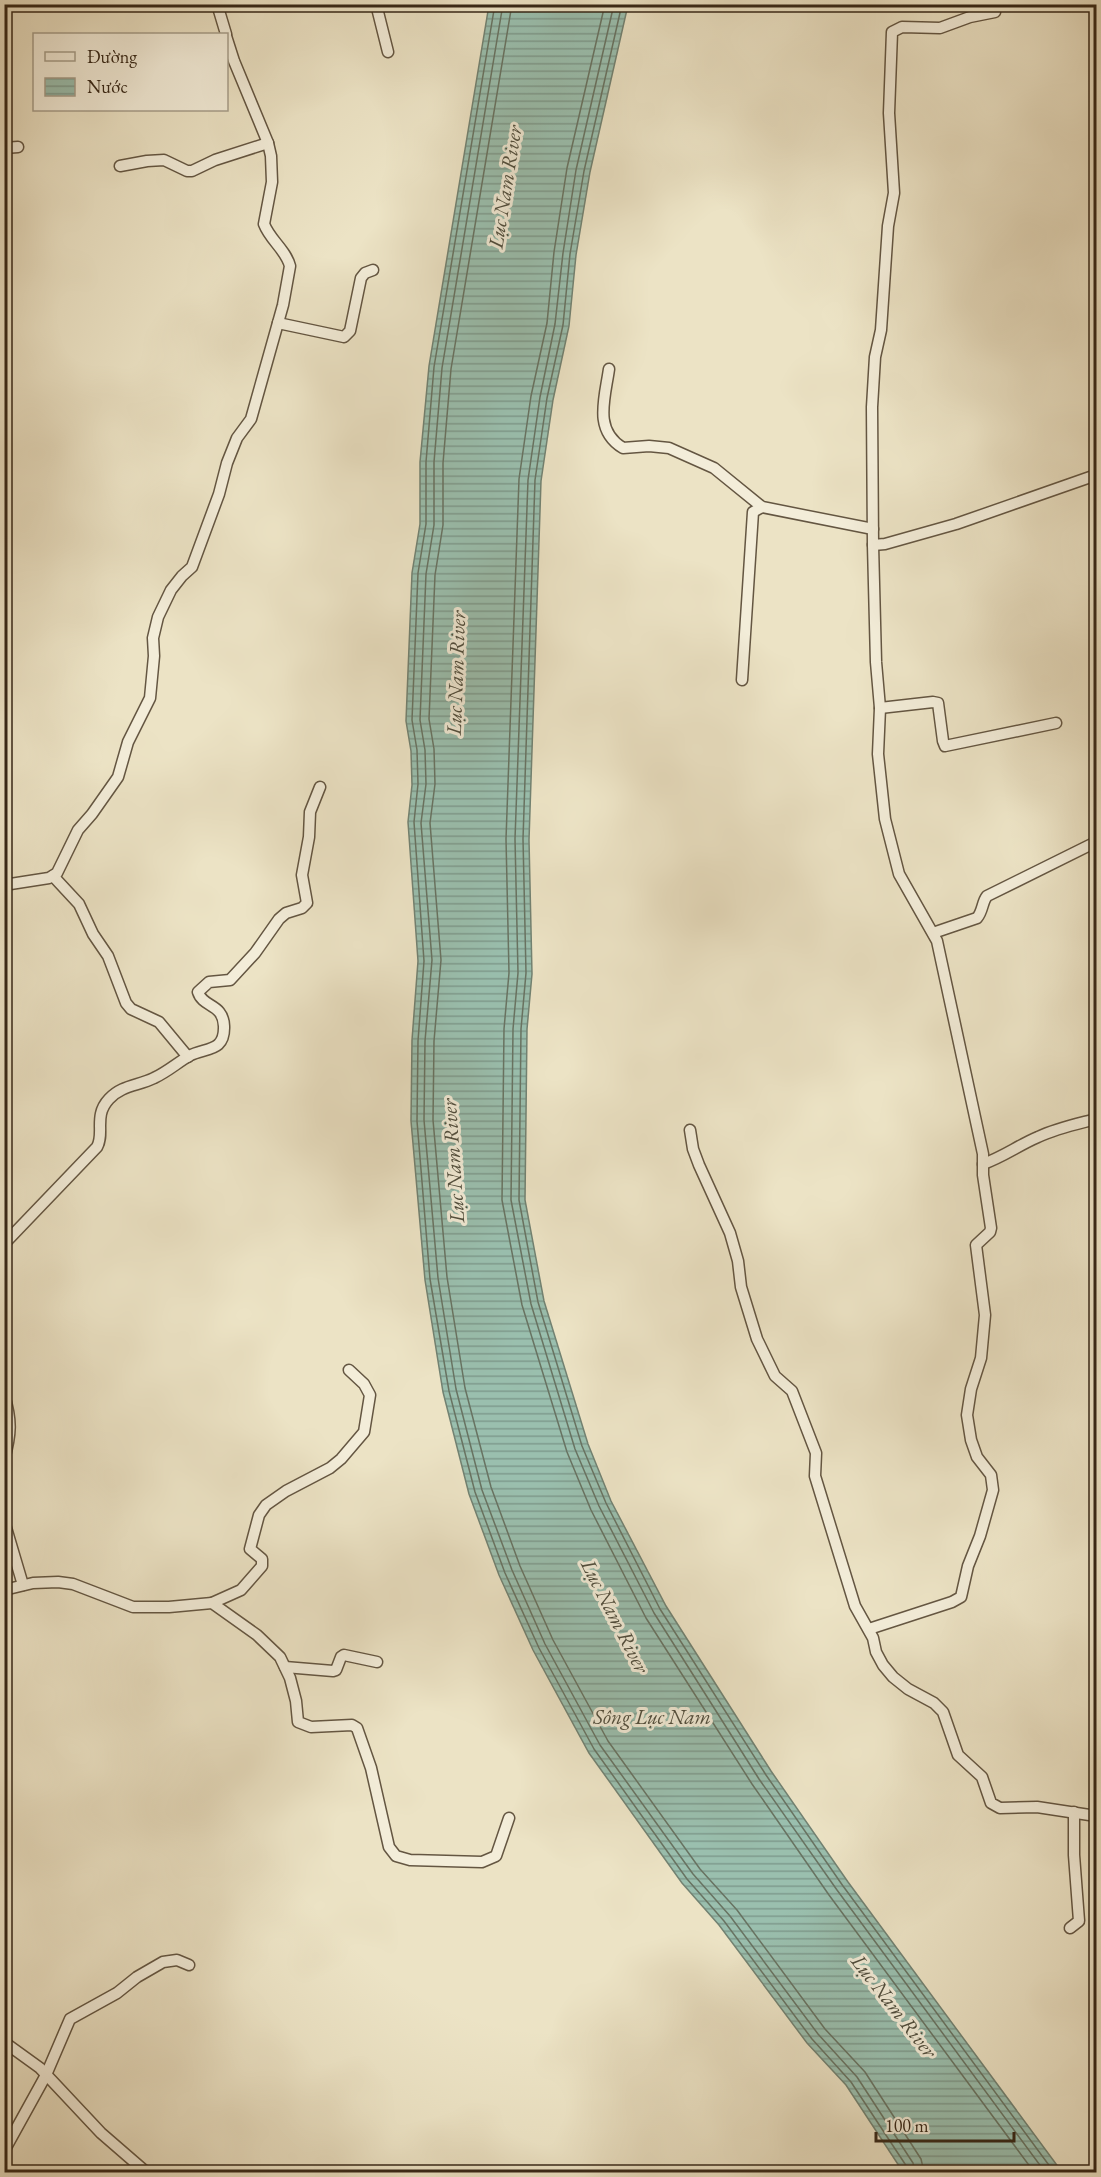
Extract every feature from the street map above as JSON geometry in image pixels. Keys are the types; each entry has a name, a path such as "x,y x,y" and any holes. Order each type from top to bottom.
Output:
{"street":[{"path":"217,4 225,33"},
{"path":"376,4 388,52"},
{"path":"869,1629 961,1597 968,1566 989,1508 993,1490 992,1480 977,1457 971,1440 967,1415 971,1389 981,1358 985,1315 976,1245 990,1232 991,1228 974,1106 966,1082 941,958 933,933 899,874 891,847 880,776 878,754 880,708 873,545 872,407 874,367 881,330 888,226 894,193 889,113 892,32 902,27 940,28 970,17 995,12"},
{"path":"4,885 54,876 61,867 78,830 118,777 128,742 150,698 154,656 153,638 158,617 171,590 192,567 201,547 227,463 237,438 251,419 278,323 290,266 287,256 264,224 272,182 272,156 228,42"},
{"path":"120,166 147,160 164,160 187,171 192,171 215,160 268,143"},
{"path":"4,148 18,147"},
{"path":"278,323 347,336 350,332 361,278 364,273 373,270"},
{"path":"609,369 603,418 608,435 615,443 628,449 649,446 669,447 690,456 714,468 762,507 873,530"},
{"path":"873,545 885,544 956,524 1096,475"},
{"path":"742,680 753,512 762,507"},
{"path":"880,708 933,702 938,704 945,746 1056,723"},
{"path":"4,1244 97,1147 100,1142 99,1121 104,1105 109,1099 121,1088 154,1078 188,1057 213,1048 221,1042 222,1016 218,1010 200,998 198,995 200,989 209,982 230,980 255,953 279,919 286,913 302,908 307,903 302,875 309,837 310,812 320,787"},
{"path":"933,933 977,918 981,914 987,896 1096,842"},
{"path":"54,876 79,904 112,966 126,1003 131,1009 159,1022 188,1057"},
{"path":"983,1164 1004,1156 1037,1137 1096,1119"},
{"path":"690,1130 693,1149 699,1165 733,1241 741,1287 757,1339 775,1376 792,1391 816,1453 815,1476 826,1517 855,1606 869,1629 876,1652 883,1665 908,1689 934,1703 943,1712 958,1755 982,1777 991,1803 1000,1808 1037,1806 1096,1816"},
{"path":"4,1590 45,1582 67,1582 124,1605 169,1608 212,1603 241,1590 262,1566 262,1559 250,1549 261,1510 285,1491 330,1468 341,1459 364,1432 370,1395 364,1384 349,1370"},
{"path":"4,1395 11,1419 11,1433 4,1460"},
{"path":"4,1521 22,1585"},
{"path":"212,1603 257,1635 280,1657 296,1701 298,1722 311,1727 352,1725 357,1728 371,1768 389,1846 396,1856 410,1860 457,1862 491,1860 496,1856 509,1818"},
{"path":"285,1667 333,1671 336,1670 341,1656 344,1655 377,1662"},
{"path":"1070,1928 1079,1921 1074,1855 1074,1812"},
{"path":"4,2151 46,2075 70,2019 117,1993 137,1977 163,1962 177,1960 189,1965"},
{"path":"4,2042 31,2060 101,2133 146,2172"}],"water":[{"name":"Sông Lục Nam","path":"489,5 628,5 590,172 576,255 569,326 553,400 541,481 529,840 532,974 527,1029 525,1200 544,1301 588,1444 611,1501 666,1606 771,1771 848,1882 1062,2172 903,2172 846,2085 807,2043 719,1925 682,1883 589,1753 533,1650 499,1575 469,1494 443,1392 425,1280 411,1121 412,1040 418,961 408,822 412,785 411,751 406,721 412,573 420,524 420,462 429,366"}],"water label":[{"name":"Lục Nam River","path":"505,187"},
{"name":"Lục Nam River","path":"456,673"},
{"name":"Lục Nam River","path":"453,1161"},
{"name":"Lục Nam River","path":"615,1616"},
{"name":"Lục Nam River","path":"894,2006"}]}
